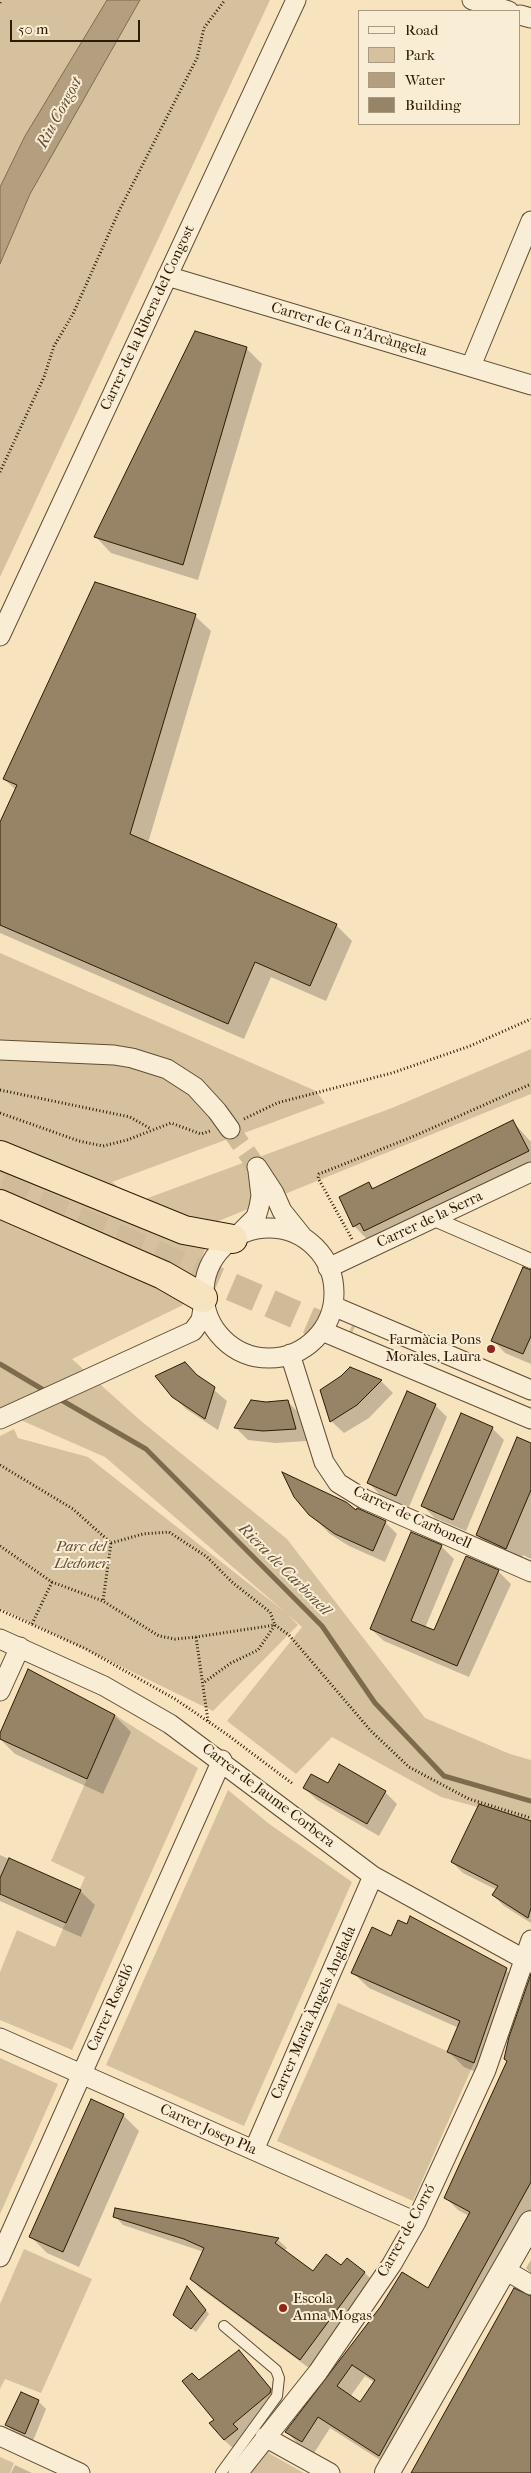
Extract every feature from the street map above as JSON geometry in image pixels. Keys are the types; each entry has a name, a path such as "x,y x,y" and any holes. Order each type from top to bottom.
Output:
{"highway":[{"path":"0,1155 184,1230 236,1237"},
{"path":"0,1204 163,1275 204,1300"}],"street":[{"name":"Carrer de la Ribera del Congost","path":"0,636 296,0"},
{"path":"472,0 506,10"},
{"path":"471,366 531,221"},
{"name":"Carrer de Ca n'Arcàngela","path":"168,276 531,385"},
{"path":"0,1050 132,1058 167,1069 195,1088 229,1127"},
{"path":"0,1420 186,1335 197,1327 203,1314 205,1276 212,1260 222,1247 250,1225 259,1207 261,1196 257,1167 290,1222 321,1254 328,1268 334,1289 333,1306 322,1331 311,1343 281,1358 261,1358 242,1353 207,1331 186,1335"},
{"name":"Carrer de la Serra","path":"328,1268 531,1172"},
{"path":"432,1218 531,1261"},
{"path":"236,1237 256,1229 272,1228 289,1231 307,1240"},
{"path":"204,1300 212,1327 225,1342"},
{"path":"333,1306 531,1390"},
{"path":"322,1331 531,1420"},
{"name":"Carrer de Carbonell","path":"290,1354 324,1462 338,1483 364,1499 531,1572"},
{"name":"Carrer de Jaume Corbera","path":"0,1639 104,1686 170,1724 222,1760 374,1876 528,1961"},
{"path":"0,1691 20,1648"},
{"name":"Carrer Roselló","path":"0,2257 222,1760"},
{"name":"Carrer Maria Àngels Anglada","path":"254,2150 374,1876"},
{"name":"Carrer de Corró","path":"238,2473 318,2372 392,2264 416,2222 486,2070 528,1961 531,1940"},
{"name":"Carrer Josep Pla","path":"0,2038 416,2222"},
{"path":"387,2473 531,2223"},
{"path":"505,2270 531,2285"},
{"path":"0,2436 80,2473"},
{"path":"265,2437 330,2473"}],"lane":[{"path":"221,2473 277,2396 279,2378 276,2370 224,2326"}],"path":[{"path":"0,472 44,377 54,346 73,314 119,211 197,58 204,28 225,0"},
{"path":"0,1113 78,1141 103,1146 171,1123 201,1134 229,1127 277,1104 392,1073 470,1046 531,1019"},
{"path":"360,1252 318,1178 320,1174 412,1137 531,1084"},
{"path":"0,1090 130,1117 152,1129"},
{"path":"0,1465 73,1509 111,1543"},
{"path":"111,1543 143,1534 169,1532 207,1557 233,1583 270,1612 275,1625 290,1635 371,1731 409,1767 469,1798 531,1818"},
{"path":"103,1601 111,1543"},
{"path":"0,1546 52,1582 103,1601 159,1636 175,1639 275,1625"},
{"path":"32,1624 52,1582"},
{"path":"0,1610 126,1670 175,1699 293,1784"},
{"path":"203,1683 231,1663 258,1650 275,1625"},
{"path":"196,1637 208,1721"}],"green space":[{"path":"0,0 107,0 25,136 0,187"},
{"path":"140,0 270,0 0,577 0,264 30,194"},
{"name":"Parc del Lledoner","path":"0,953 316,1091 325,1103 112,1182 137,1202 392,1108 531,1049 531,1094 216,1222 183,1305 72,1359 141,1421 287,1539 425,1718 510,1754 531,1760 531,1822 441,1797 332,1737 296,1774 227,1721 302,1627 288,1615 298,1625 213,1711 0,1608 0,1436 14,1429 18,1438 88,1457 285,1612 105,1457 0,1411"},
{"path":"115,1715 198,1768 72,2050 0,2020 0,1972 17,1930 55,1947 85,1877 51,1861"},
{"path":"228,1790 268,1823 352,1882 244,2126 106,2065"},
{"path":"338,2003 474,2063 413,2201 277,2141"},
{"path":"0,2058 58,2084 0,2214"},
{"path":"24,2249 92,2279 41,2393 5,2379 0,2389 0,2304"},
{"path":"267,2451 272,2455 304,2473 250,2473"},
{"path":"0,2457 14,2463 10,2473 0,2473"}],"water":[{"name":"Riu Congost","path":"107,0 140,0 30,194 0,264 0,187 25,136"}],"building":[{"path":"195,331 247,347 183,565 94,537"},
{"path":"95,582 196,614 130,834 337,924 310,986 255,962 228,1024 0,925 0,822 17,785 3,779"},
{"path":"513,1120 529,1151 364,1231 360,1223 353,1227 339,1197 369,1182 372,1189"},
{"path":"523,1267 531,1270 531,1336 523,1354 491,1341"},
{"path":"185,1362 197,1375 215,1387 205,1419 172,1397 155,1376"},
{"path":"350,1367 382,1380 357,1405 330,1422 320,1390 341,1376"},
{"path":"407,1391 436,1404 396,1496 367,1483"},
{"path":"251,1400 266,1402 288,1400 296,1429 263,1431 234,1428"},
{"path":"461,1413 493,1427 453,1520 421,1506"},
{"path":"517,1437 531,1443 531,1490 506,1549 476,1535"},
{"path":"282,1472 346,1502 356,1510 357,1508 386,1521 373,1551 335,1534 309,1515 294,1497"},
{"path":"411,1532 442,1545 411,1621 434,1630 466,1556 499,1570 457,1666 370,1629"},
{"path":"28,1669 115,1715 87,1779 0,1739 0,1733"},
{"path":"339,1764 386,1791 367,1824 303,1788 311,1774 328,1783"},
{"path":"479,1804 531,1821 531,1908 528,1918 492,1895 498,1886 451,1862"},
{"path":"9,1858 81,1890 66,1923 0,1894 0,1878"},
{"path":"410,1916 507,1968 474,2063 447,2052 460,2021 351,1973 372,1927 391,1936 398,1920 407,1924"},
{"path":"531,1974 531,2182 379,2456 318,2417 302,2442 285,2432 381,2306 402,2272 428,2288 470,2212 444,2198 507,2061 504,2059 509,2037","holes":["352,2365 375,2380 360,2402 337,2386"]},
{"path":"91,2099 124,2114 63,2252 29,2237"},
{"name":"Escola Anna Mogas","path":"115,2208 279,2238 275,2243 313,2271 326,2254 341,2265 347,2258 365,2272 300,2360 190,2279 204,2248 184,2239 113,2217"},
{"path":"187,2286 206,2310 191,2329 173,2315"},
{"path":"514,2288 531,2296 531,2473 411,2473"},
{"path":"239,2350 271,2389 270,2393 233,2424 238,2429 224,2440 209,2423 214,2420 182,2381 192,2373 199,2380"},
{"path":"21,2392 39,2400 25,2434 5,2425"}],"waterway":[{"name":"Riera de Carbonell","path":"0,1364 47,1392"},
{"name":"Riera de Carbonell","path":"56,1397 146,1449 322,1626 375,1703 444,1776 531,1801"}],"tunnel":[{"path":"230,1129 257,1167"},
{"path":"0,1187 350,1338"}],"place":[{"name":"Farmàcia Pons Morales, Laura","path":"491,1349"},
{"name":"Escola Anna Mogas","path":"283,2308"}]}
